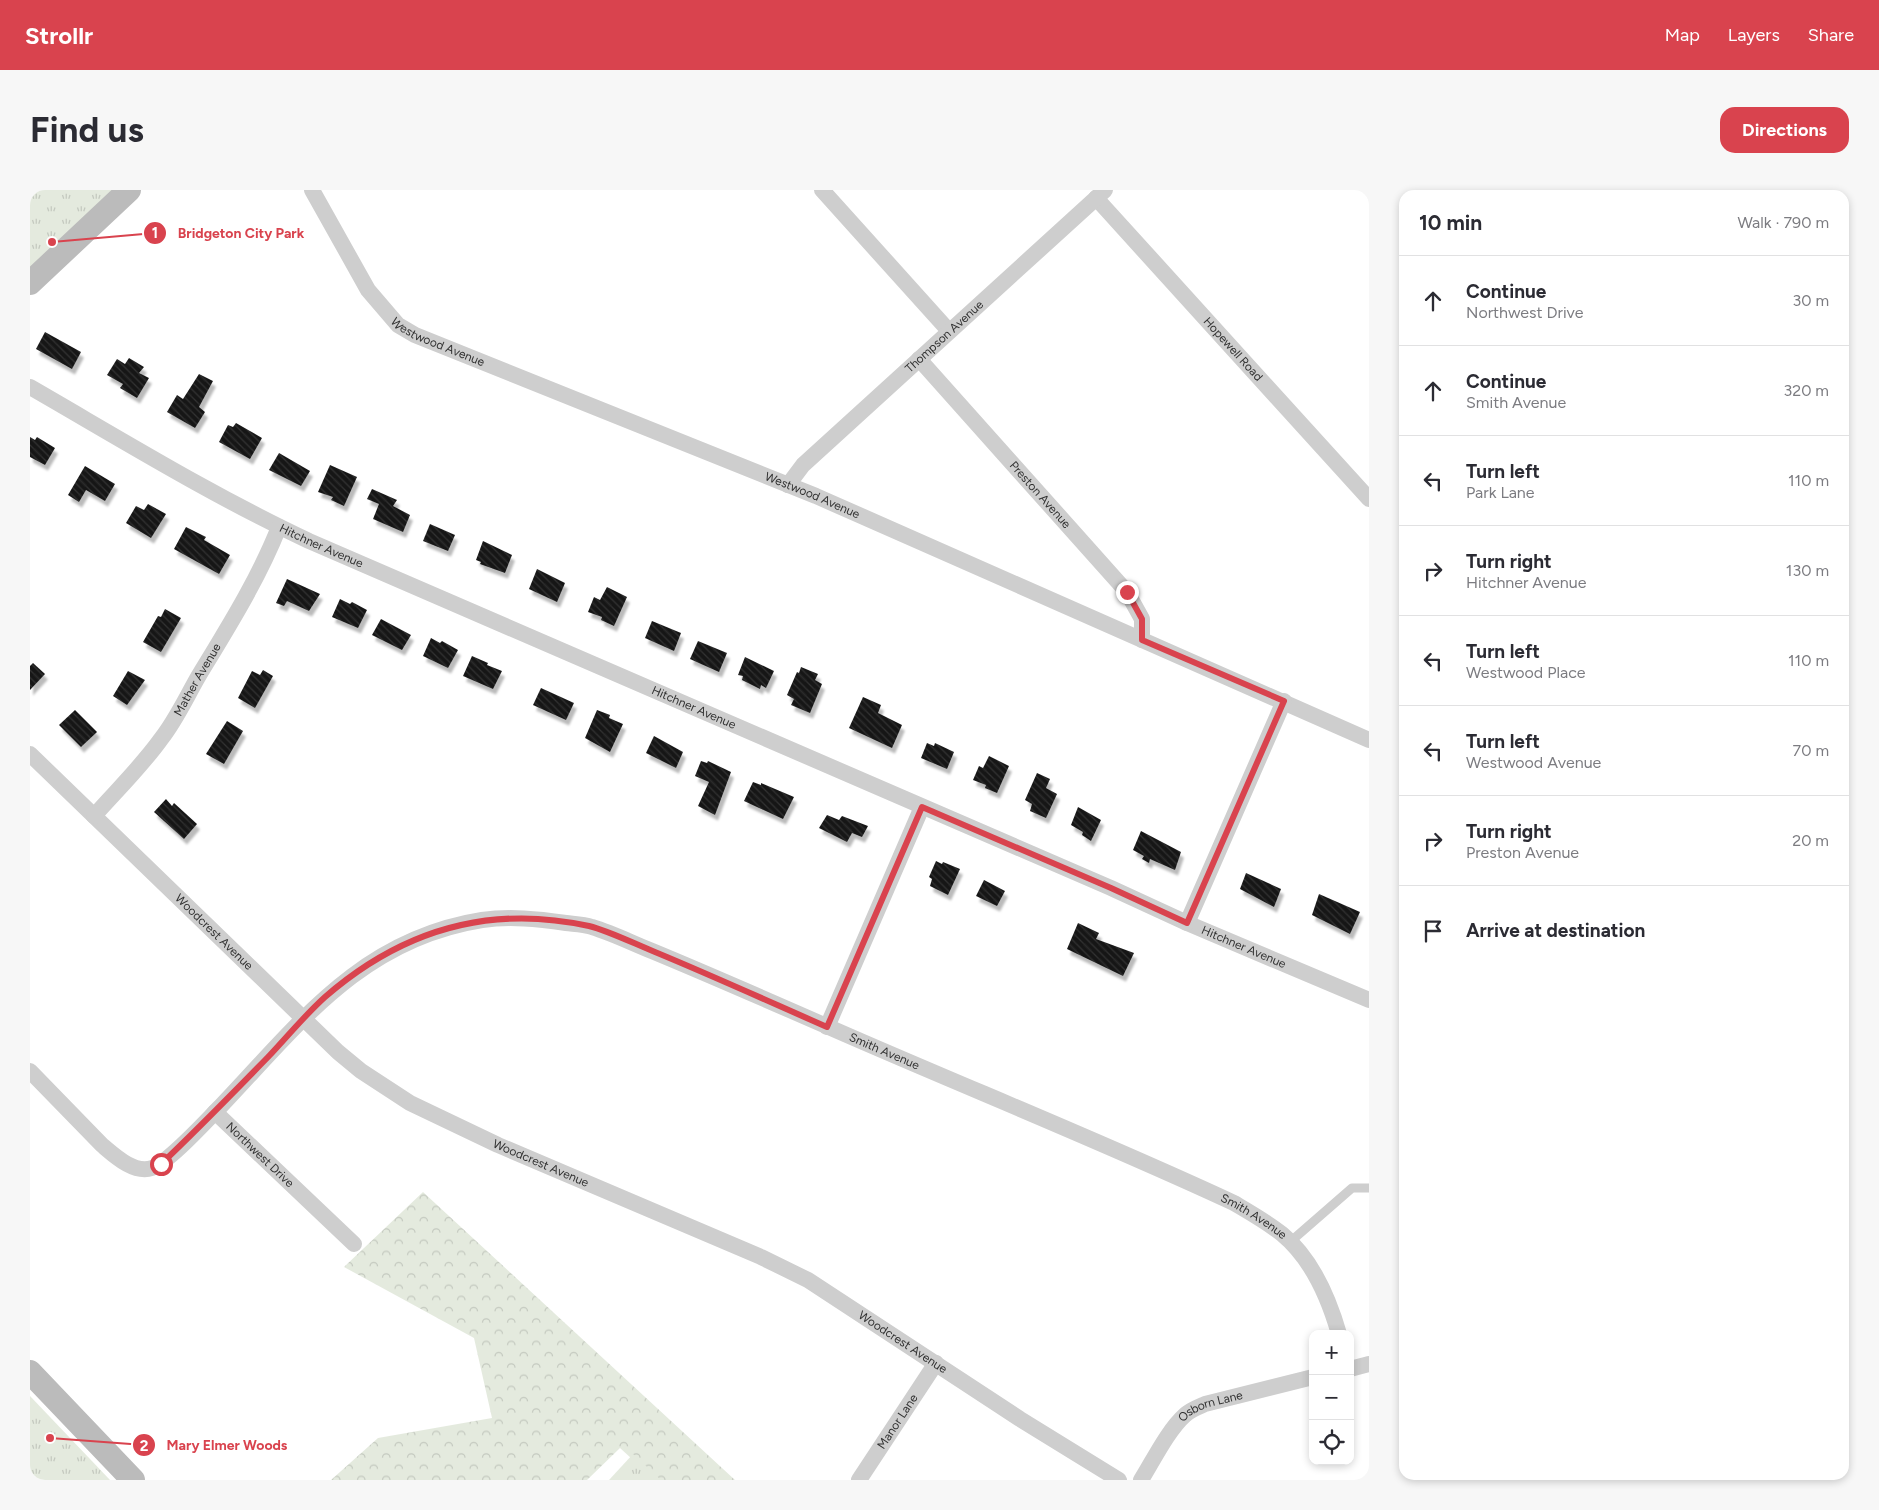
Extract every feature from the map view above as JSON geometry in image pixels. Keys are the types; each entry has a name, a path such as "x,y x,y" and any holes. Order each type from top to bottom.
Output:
{"street":[{"path":"30,283 129,190"},
{"name":"Westwood Avenue","path":"312,190 360,278 386,313 398,325 430,342 788,485 1284,701 1369,740"},
{"path":"822,190 949,331"},
{"name":"Thompson Avenue","path":"788,485 803,465 1100,194"},
{"name":"Hopewell Road","path":"1100,194 1369,499"},
{"name":"Preston Avenue","path":"919,359 1127,592 1142,619 1142,640"},
{"name":"Hitchner Avenue","path":"30,387 279,527 1111,888 1187,923 1369,1000"},
{"name":"Mather Avenue","path":"94,816 141,765 177,715 268,556 279,527"},
{"path":"1187,923 1284,701"},
{"name":"Woodcrest Avenue","path":"30,754 338,1052 361,1071 410,1103 498,1145 761,1257 825,1290 1020,1419 1119,1480"},
{"path":"827,1027 922,807"},
{"name":"Smith Avenue","path":"216,1112 324,998 368,963 399,946 426,934 482,920 539,919 591,926 699,970 1234,1203 1263,1220 1290,1242 1314,1274 1329,1304 1338,1330"},
{"name":"Northwest Drive","path":"30,1071 102,1145 115,1156 142,1170 161,1164 216,1112 354,1244"},
{"name":"Manor Lane","path":"859,1480 936,1364"},
{"path":"1354,1368 1369,1364"},
{"path":"30,1372 133,1480"},
{"name":"Osborn Lane","path":"1140,1480 1177,1424 1186,1414 1194,1409 1205,1404 1309,1378"}],"lane":[{"path":"1290,1242 1352,1188 1369,1188"}],"green space":[{"path":"30,190 129,190 30,283"},
{"path":"423,1192 735,1480 655,1480 620,1448 587,1480 331,1480 378,1438 492,1418 474,1338 344,1267"},
{"path":"30,1396 110,1480 30,1480"},
{"path":"633,1454 661,1480 609,1480"}],"building":[{"path":"45,332 81,352 72,369 36,349"},
{"path":"129,358 144,367 139,373 149,378 137,398 120,388 123,384 107,375 117,359 125,364"},
{"path":"199,374 213,381 199,407 205,412 195,428 167,412 177,395 183,399"},
{"path":"236,423 262,438 250,459 219,442 228,425 233,427"},
{"path":"30,437 35,440 37,437 55,448 45,465 30,457"},
{"path":"279,453 310,471 301,486 269,470"},
{"path":"330,465 357,477 344,506 331,500 333,497 318,492"},
{"path":"85,466 115,484 105,501 86,490 79,502 68,495"},
{"path":"372,489 397,500 393,506 410,515 403,532 373,519 379,504 367,499"},
{"path":"148,504 166,514 151,538 126,523 136,506 144,510"},
{"path":"430,524 455,535 448,551 423,541"},
{"path":"186,527 206,537 204,540 230,555 219,574 174,549"},
{"path":"483,541 512,555 505,573 480,564 481,562 476,560"},
{"path":"537,569 565,583 557,602 529,589"},
{"path":"287,579 320,594 309,611 287,601 284,606 276,603"},
{"path":"607,587 627,597 614,626 601,620 602,617 588,612 594,597 600,600"},
{"path":"340,599 350,604 352,602 367,610 358,628 332,617"},
{"path":"165,609 181,618 161,652 143,642 158,616 161,617"},
{"path":"381,619 411,635 402,650 372,635"},
{"path":"652,621 681,633 674,651 645,638"},
{"path":"431,638 440,643 442,641 458,650 448,668 423,656"},
{"path":"698,641 727,653 719,672 690,659"},
{"path":"472,656 502,671 493,689 463,676"},
{"path":"745,657 774,671 766,688 761,685 760,689 742,680 743,676 738,675"},
{"path":"33,663 45,674 30,690 30,666"},
{"path":"801,667 818,674 815,680 822,684 810,713 791,705 794,699 787,695"},
{"path":"263,670 273,676 255,708 238,698 252,671 260,675"},
{"path":"128,671 145,680 127,705 113,696"},
{"path":"541,688 574,703 566,720 533,705"},
{"path":"863,697 881,705 878,713 902,725 892,748 849,728"},
{"path":"75,710 97,732 81,747 59,725"},
{"path":"597,710 610,715 609,718 623,724 610,752 585,738"},
{"path":"227,721 243,731 224,764 206,754"},
{"path":"654,736 683,752 676,768 646,753"},
{"path":"927,743 934,746 935,743 954,752 947,769 921,758"},
{"path":"989,756 1009,766 997,793 985,788 986,785 973,780 979,766 983,768"},
{"path":"701,761 707,763 708,761 731,772 715,815 698,806 709,782 695,776"},
{"path":"1037,773 1050,779 1046,788 1057,794 1046,818 1030,811 1032,804 1025,800"},
{"path":"753,782 761,785 761,783 794,797 783,819 744,801"},
{"path":"166,799 172,806 174,803 197,824 184,839 154,812"},
{"path":"1078,807 1101,820 1091,841 1082,835 1083,832 1071,825"},
{"path":"827,815 839,820 842,816 868,826 862,837 852,833 847,842 819,828"},
{"path":"1141,831 1181,852 1175,870 1150,859 1149,863 1142,859 1144,856 1133,850"},
{"path":"936,861 960,869 948,895 930,886 932,879 929,877"},
{"path":"1246,873 1281,889 1274,907 1240,889"},
{"path":"984,880 1005,891 997,906 976,896"},
{"path":"1319,894 1360,912 1350,934 1312,915"},
{"path":"1078,923 1099,933 1096,939 1134,953 1123,976 1067,949"}],"place":[{"name":"Bridgeton City Park","path":"52,242"},
{"name":"Mary Elmer Woods","path":"50,1438"}],"route":[{"path":"161,1164 205,1122 324,998 368,963 426,934 482,920 539,919 591,926 699,970 827,1027 922,807 1111,888 1187,923 1284,701 1142,640 1142,619 1127,592"}]}
